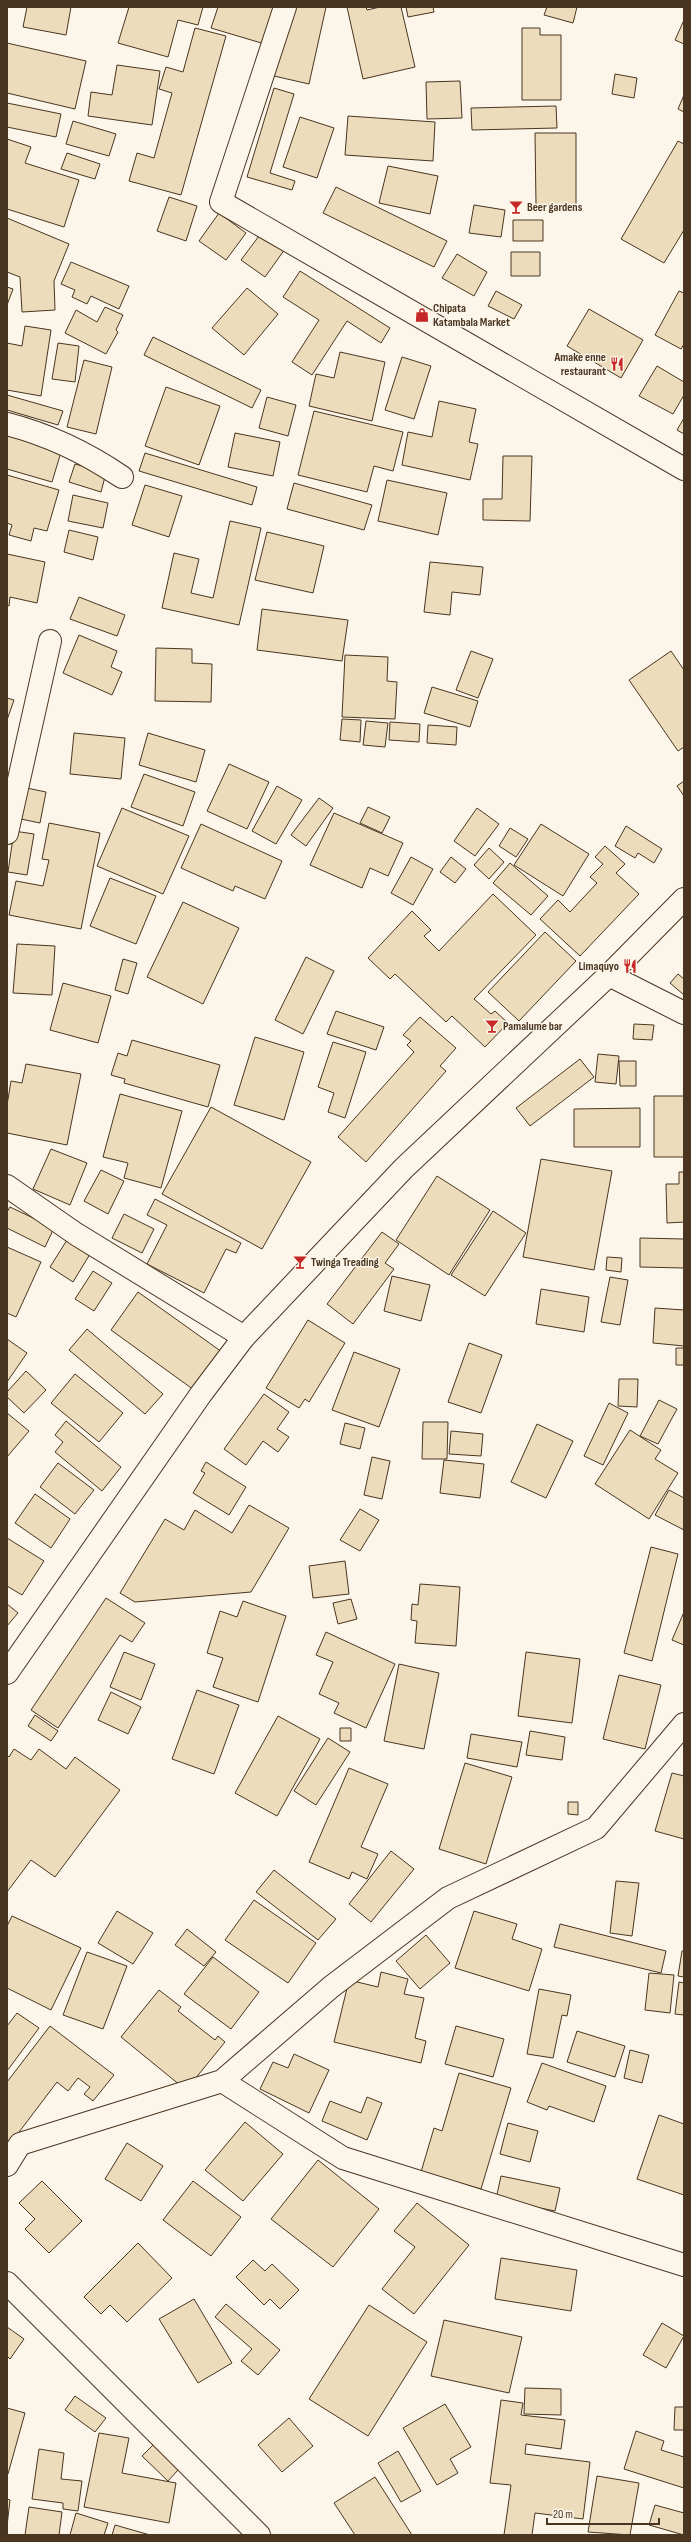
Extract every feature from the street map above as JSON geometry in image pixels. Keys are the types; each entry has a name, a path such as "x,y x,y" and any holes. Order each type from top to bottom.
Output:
{"street":[{"path":"285,7 221,202 684,469"},
{"path":"7,424 40,432 93,457 122,477"},
{"path":"7,833 50,641"},
{"path":"7,1673 197,1400 244,1337 404,1168 609,975 684,899"},
{"path":"609,975 684,1013"},
{"path":"7,1186 76,1234 244,1337"},
{"path":"7,2165 20,2144 222,2081 331,1987 448,1898 596,1828 684,1724"},
{"path":"222,2081 343,2158 684,2265"},
{"path":"7,2283 259,2535"}],"building":[{"path":"27,7 71,7 66,35 23,27"},
{"path":"129,7 203,7 198,25 178,20 168,57 118,43"},
{"path":"218,7 279,7 268,45 211,28"},
{"path":"290,7 326,7 309,84 274,76"},
{"path":"347,7 366,7 367,10 380,7 401,7 415,67 363,79"},
{"path":"406,7 433,7 434,12 408,17"},
{"path":"547,7 577,7 573,23 544,15"},
{"path":"684,20 684,44 675,40"},
{"path":"195,28 226,36 181,195 129,181 137,153 154,158 172,93 159,89 166,67 183,72"},
{"path":"522,28 540,28 540,35 561,35 561,100 522,100"},
{"path":"7,43 86,61 75,109 7,93"},
{"path":"117,65 160,71 152,125 88,116 91,92 112,95"},
{"path":"615,74 637,78 634,98 612,94"},
{"path":"460,81 462,118 427,119 426,82"},
{"path":"274,88 294,94 270,173 295,181 292,190 247,177"},
{"path":"684,95 684,112 678,109"},
{"path":"7,103 61,114 56,137 7,127"},
{"path":"556,106 557,128 472,130 471,108"},
{"path":"348,116 435,122 433,161 345,155"},
{"path":"300,117 334,128 317,178 283,167"},
{"path":"73,121 116,134 109,156 66,144"},
{"path":"535,133 576,133 576,205 536,205"},
{"path":"7,139 31,147 25,163 79,180 64,227 7,209"},
{"path":"678,141 684,144 684,230 664,263 621,239"},
{"path":"67,153 100,164 95,179 61,169"},
{"path":"388,166 438,176 430,214 379,203"},
{"path":"336,187 447,241 434,267 323,213"},
{"path":"169,197 197,206 186,241 157,231"},
{"path":"474,205 505,210 501,237 469,233"},
{"path":"219,213 246,233 226,260 199,241"},
{"path":"7,218 69,244 54,281 55,310 22,312 20,277 7,272"},
{"path":"513,220 543,220 543,241 513,241"},
{"path":"262,232 285,249 265,277 241,260"},
{"path":"511,252 540,252 540,276 511,276"},
{"path":"457,254 487,272 474,296 442,278"},
{"path":"71,262 129,286 119,309 91,296 87,304 72,297 75,290 61,284"},
{"path":"300,271 390,328 381,343 347,321 312,375 292,362 319,320 283,297"},
{"path":"7,287 13,289 7,305"},
{"path":"247,288 278,314 244,355 212,328"},
{"path":"496,291 522,305 514,319 488,306"},
{"path":"679,291 684,293 684,344 681,349 655,335"},
{"path":"105,307 123,315 116,330 118,332 106,354 65,333 76,310 97,322"},
{"path":"589,309 643,340 621,378 567,346"},
{"path":"25,326 51,330 41,396 7,390 7,343 22,346"},
{"path":"153,337 261,390 252,408 144,355"},
{"path":"58,343 79,346 75,382 52,379"},
{"path":"340,352 385,362 372,421 309,406 316,374 334,378"},
{"path":"402,357 431,366 414,419 385,410"},
{"path":"84,360 112,367 96,434 67,427"},
{"path":"657,366 684,382 684,395 673,414 639,396"},
{"path":"166,387 220,406 199,465 145,446"},
{"path":"7,395 63,411 58,425 7,410"},
{"path":"267,397 296,405 288,436 259,428"},
{"path":"439,401 476,409 469,442 478,444 470,480 402,465 408,432 432,437"},
{"path":"314,411 403,432 393,471 374,466 367,492 298,475"},
{"path":"684,418 684,434 677,430"},
{"path":"235,433 280,442 273,476 228,467"},
{"path":"7,435 61,452 52,482 7,469"},
{"path":"145,453 257,487 252,505 139,471"},
{"path":"503,456 532,456 530,521 483,520 483,499 502,499"},
{"path":"75,464 106,473 101,492 69,482"},
{"path":"7,475 59,490 47,531 34,528 31,541 9,535 12,525 7,523"},
{"path":"387,480 447,493 438,535 378,521"},
{"path":"294,483 372,505 364,530 287,509"},
{"path":"145,485 182,496 169,537 132,525"},
{"path":"73,495 108,503 103,528 68,521"},
{"path":"230,521 261,528 239,625 162,608 174,553 199,559 191,593 213,598"},
{"path":"69,530 98,537 93,560 64,552"},
{"path":"267,532 324,546 313,593 255,580"},
{"path":"7,554 45,562 37,603 10,597 9,606 7,605"},
{"path":"430,562 483,567 480,595 452,592 450,615 424,612"},
{"path":"79,597 125,615 117,636 70,619"},
{"path":"262,609 348,620 342,661 257,650"},
{"path":"79,635 117,651 111,667 122,672 112,695 63,673"},
{"path":"156,648 192,649 192,663 212,664 211,702 155,701"},
{"path":"471,651 493,659 478,698 456,690"},
{"path":"671,651 684,670 684,747 678,751 629,680"},
{"path":"345,655 388,657 387,681 397,682 395,719 342,717"},
{"path":"432,687 478,701 470,727 424,713"},
{"path":"7,698 14,700 7,720"},
{"path":"342,719 361,720 360,742 340,740"},
{"path":"366,721 388,723 385,747 363,745"},
{"path":"390,722 420,724 419,742 389,740"},
{"path":"428,725 457,727 456,745 427,743"},
{"path":"74,733 125,738 121,779 70,774"},
{"path":"148,733 205,750 196,782 139,765"},
{"path":"229,764 269,782 247,829 207,811"},
{"path":"144,774 195,792 183,826 131,807"},
{"path":"684,781 684,796 677,786"},
{"path":"277,786 302,800 276,844 252,831"},
{"path":"22,787 46,792 40,823 16,818"},
{"path":"319,798 333,808 306,846 291,835"},
{"path":"368,807 390,817 382,833 360,823"},
{"path":"122,808 189,836 163,894 97,866"},
{"path":"477,808 499,824 475,856 454,841"},
{"path":"334,813 403,843 388,876 370,868 362,888 310,865"},
{"path":"49,823 100,833 81,929 9,915 16,881 43,886 49,860 42,859"},
{"path":"201,824 282,861 265,899 235,886 233,891 181,868"},
{"path":"541,824 589,854 563,896 514,865"},
{"path":"626,826 662,849 654,863 638,853 635,858 615,846"},
{"path":"510,828 528,839 516,857 499,846"},
{"path":"14,831 34,834 27,875 8,872"},
{"path":"605,846 625,864 616,873 639,894 580,956 540,919 558,900 570,912 597,883 590,877 603,864 595,857"},
{"path":"489,848 504,862 489,879 474,865"},
{"path":"411,857 433,869 413,905 391,893"},
{"path":"451,857 466,869 455,883 440,872"},
{"path":"510,863 548,896 531,915 493,883"},
{"path":"110,878 156,896 136,944 90,926"},
{"path":"493,894 536,935 474,999 491,1014 495,1011 508,1023 485,1047 452,1016 446,1022 395,974 390,979 368,958 412,911 431,930 424,936 439,951"},
{"path":"183,902 239,928 203,1004 147,977"},
{"path":"545,932 576,961 519,1021 488,992"},
{"path":"17,944 55,946 52,995 13,993"},
{"path":"306,957 334,971 303,1034 275,1020"},
{"path":"123,959 137,963 128,994 115,990"},
{"path":"678,974 684,979 684,995 670,983"},
{"path":"63,983 111,996 98,1043 50,1030"},
{"path":"336,1011 384,1027 376,1050 327,1034"},
{"path":"420,1017 456,1048 440,1066 446,1071 366,1162 338,1137 414,1052 407,1045 411,1041 403,1035"},
{"path":"634,1024 654,1025 652,1040 633,1039"},
{"path":"255,1037 304,1052 284,1120 234,1105"},
{"path":"132,1040 220,1065 208,1107 124,1083 125,1079 111,1075 118,1053 127,1056"},
{"path":"333,1042 366,1052 345,1118 328,1112 334,1093 318,1087"},
{"path":"598,1054 619,1056 616,1084 595,1082"},
{"path":"580,1059 594,1077 530,1126 516,1108"},
{"path":"619,1061 636,1061 636,1086 620,1086"},
{"path":"26,1064 81,1074 67,1145 7,1133 7,1105 11,1081 22,1083"},
{"path":"120,1094 182,1111 161,1188 124,1178 128,1163 103,1157"},
{"path":"654,1096 684,1096 684,1157 654,1157"},
{"path":"211,1107 311,1162 262,1249 162,1194"},
{"path":"640,1108 640,1147 574,1147 574,1109"},
{"path":"51,1149 87,1163 70,1205 33,1189"},
{"path":"541,1159 612,1171 594,1270 523,1257"},
{"path":"101,1170 124,1181 108,1214 84,1201"},
{"path":"679,1172 684,1172 684,1222 667,1223 666,1184 679,1184"},
{"path":"437,1176 490,1210 449,1275 396,1240"},
{"path":"155,1199 241,1243 236,1253 226,1249 204,1293 147,1264 167,1225 147,1215"},
{"path":"10,1207 54,1228 45,1247 7,1228 7,1212"},
{"path":"493,1211 526,1233 485,1296 451,1275"},
{"path":"124,1214 154,1229 142,1253 112,1238"},
{"path":"382,1232 399,1244 385,1263 394,1269 353,1324 327,1304"},
{"path":"640,1238 684,1239 684,1268 640,1267"},
{"path":"67,1240 90,1254 73,1282 50,1267"},
{"path":"7,1247 41,1262 16,1317 7,1313"},
{"path":"607,1257 622,1258 621,1272 606,1270"},
{"path":"93,1271 112,1283 94,1311 75,1299"},
{"path":"392,1276 430,1285 421,1321 384,1311"},
{"path":"610,1277 628,1280 620,1325 601,1322"},
{"path":"541,1289 589,1297 584,1332 536,1324"},
{"path":"138,1292 222,1352 194,1390 111,1330"},
{"path":"655,1308 684,1310 684,1346 653,1343"},
{"path":"308,1320 345,1343 309,1402 305,1399 299,1408 266,1388"},
{"path":"87,1329 163,1394 145,1414 69,1350"},
{"path":"7,1339 27,1353 7,1382"},
{"path":"469,1343 502,1355 481,1413 448,1402"},
{"path":"676,1348 684,1348 684,1365 676,1365"},
{"path":"354,1352 400,1369 379,1427 332,1410"},
{"path":"26,1371 46,1390 24,1413 7,1397 7,1392"},
{"path":"75,1374 123,1413 99,1442 51,1403"},
{"path":"619,1379 638,1379 637,1407 618,1406"},
{"path":"264,1394 289,1412 277,1429 289,1437 278,1452 263,1441 246,1465 224,1449"},
{"path":"659,1400 677,1409 658,1444 640,1436"},
{"path":"609,1403 628,1413 603,1465 584,1456"},
{"path":"7,1413 29,1431 7,1457"},
{"path":"66,1421 121,1467 102,1491 55,1452 63,1442 55,1435"},
{"path":"423,1422 448,1422 447,1459 422,1459"},
{"path":"345,1423 365,1428 360,1449 340,1444"},
{"path":"537,1424 573,1441 546,1498 511,1482"},
{"path":"630,1430 661,1450 655,1459 678,1473 649,1519 595,1484"},
{"path":"451,1431 483,1434 481,1456 449,1454"},
{"path":"372,1457 390,1461 382,1499 364,1495"},
{"path":"444,1460 484,1464 480,1498 440,1493"},
{"path":"206,1462 246,1487 229,1515 193,1493 205,1473 201,1471"},
{"path":"58,1463 94,1490 75,1514 40,1487"},
{"path":"669,1490 684,1498 684,1530 655,1515"},
{"path":"35,1494 70,1519 51,1548 15,1523"},
{"path":"249,1505 289,1528 251,1592 135,1602 120,1593 165,1519 184,1530 195,1510 232,1533"},
{"path":"360,1509 379,1520 360,1551 340,1540"},
{"path":"7,1538 44,1561 22,1595 7,1586"},
{"path":"651,1547 678,1554 652,1661 624,1653"},
{"path":"345,1561 349,1594 313,1598 309,1566"},
{"path":"420,1584 460,1587 456,1646 415,1643 417,1621 411,1620 412,1604 418,1605"},
{"path":"106,1598 145,1623 132,1642 120,1635 58,1728 31,1710"},
{"path":"351,1599 357,1619 338,1624 333,1603"},
{"path":"243,1601 286,1616 258,1702 213,1687 223,1658 207,1653 220,1611 237,1617"},
{"path":"7,1604 18,1613 7,1626"},
{"path":"684,1612 684,1645 672,1640"},
{"path":"326,1632 395,1664 366,1728 334,1713 339,1703 319,1694 333,1662 316,1655"},
{"path":"124,1652 155,1664 141,1700 110,1687"},
{"path":"526,1652 580,1659 572,1723 518,1716"},
{"path":"399,1664 439,1673 424,1749 384,1741"},
{"path":"619,1675 661,1685 645,1749 603,1739"},
{"path":"197,1690 239,1705 214,1774 172,1759"},
{"path":"111,1692 141,1707 128,1734 98,1720"},
{"path":"35,1715 58,1731 51,1741 28,1726"},
{"path":"278,1716 320,1739 277,1816 235,1793"},
{"path":"340,1728 351,1728 351,1741 340,1741"},
{"path":"530,1731 565,1737 562,1760 526,1755"},
{"path":"471,1734 522,1742 517,1767 467,1758"},
{"path":"328,1738 350,1752 316,1805 294,1791"},
{"path":"14,1749 31,1760 39,1749 66,1769 75,1757 120,1790 55,1877 31,1860 7,1892 7,1755 9,1757"},
{"path":"465,1763 512,1777 486,1864 439,1849"},
{"path":"349,1768 388,1784 361,1847 378,1854 367,1879 352,1872 349,1879 309,1862"},
{"path":"672,1773 684,1776 684,1839 655,1831"},
{"path":"568,1802 578,1802 578,1815 568,1814"},
{"path":"391,1851 414,1869 371,1922 349,1904"},
{"path":"274,1870 336,1919 318,1940 256,1892"},
{"path":"616,1881 639,1883 632,1936 610,1933"},
{"path":"254,1900 316,1943 288,1983 225,1940"},
{"path":"117,1911 153,1933 133,1964 98,1943"},
{"path":"474,1911 517,1924 512,1939 542,1949 529,1991 455,1968"},
{"path":"12,1916 81,1948 51,2010 7,1988 7,1926"},
{"path":"560,1924 666,1951 661,1973 554,1947"},
{"path":"187,1929 216,1952 204,1966 175,1945"},
{"path":"426,1935 450,1963 420,1989 396,1961"},
{"path":"682,1951 684,1951 684,1977 678,1976"},
{"path":"87,1952 127,1966 103,2029 63,2015"},
{"path":"213,1957 259,1992 231,2029 184,1994"},
{"path":"381,1972 408,1979 404,1994 424,1998 415,2038 426,2041 421,2063 334,2042 349,1980 378,1987"},
{"path":"649,1973 674,1975 670,2013 645,2010"},
{"path":"679,1982 684,1983 684,2015 675,2014"},
{"path":"539,1989 571,1995 567,2016 562,2015 553,2058 527,2054"},
{"path":"159,1990 181,2007 178,2011 215,2040 218,2036 225,2042 186,2090 121,2037"},
{"path":"17,2013 39,2028 7,2071 7,2026"},
{"path":"50,2026 114,2075 93,2101 84,2094 90,2087 78,2078 68,2091 57,2082 7,2148 7,2082"},
{"path":"456,2026 504,2039 493,2077 445,2064"},
{"path":"577,2031 625,2046 615,2077 567,2062"},
{"path":"630,2050 649,2055 642,2083 624,2078"},
{"path":"294,2054 329,2070 309,2113 260,2089 273,2062 288,2068"},
{"path":"542,2063 606,2086 594,2122 549,2106 547,2110 527,2102"},
{"path":"459,2073 511,2088 481,2189 421,2172 434,2128 442,2131"},
{"path":"367,2097 382,2103 367,2140 322,2121 330,2101 361,2113"},
{"path":"659,2115 684,2124 684,2195 637,2179"},
{"path":"245,2122 283,2154 243,2201 205,2170"},
{"path":"508,2123 538,2131 530,2162 500,2154"},
{"path":"127,2143 163,2166 141,2201 105,2179"},
{"path":"318,2160 379,2209 333,2267 271,2219"},
{"path":"501,2176 560,2188 555,2211 496,2199"},
{"path":"42,2181 82,2221 49,2253 25,2229 35,2219 19,2203"},
{"path":"193,2181 241,2217 211,2256 163,2220"},
{"path":"417,2203 469,2245 414,2314 382,2289 415,2247 394,2231"},
{"path":"138,2243 172,2278 127,2322 110,2305 101,2314 84,2297"},
{"path":"501,2258 577,2270 571,2311 495,2299"},
{"path":"253,2260 265,2271 272,2264 299,2290 280,2309 270,2299 264,2305 236,2277"},
{"path":"194,2299 232,2363 198,2383 159,2319"},
{"path":"226,2304 280,2350 258,2375 241,2361 252,2349 215,2317"},
{"path":"369,2305 427,2342 368,2436 309,2399"},
{"path":"444,2320 522,2337 509,2393 431,2376"},
{"path":"662,2323 684,2336 666,2368 643,2355"},
{"path":"7,2327 24,2339 10,2359 7,2356"},
{"path":"525,2388 561,2389 561,2415 524,2414"},
{"path":"75,2396 106,2418 95,2432 65,2410"},
{"path":"501,2400 523,2403 521,2415 565,2420 561,2449 526,2444 525,2454 590,2462 583,2519 535,2513 532,2535 504,2535 511,2485 490,2483"},
{"path":"445,2404 471,2447 450,2459 458,2473 437,2485 403,2428"},
{"path":"675,2407 684,2407 684,2430 674,2430"},
{"path":"7,2408 25,2413 8,2474 7,2473"},
{"path":"289,2418 313,2446 282,2472 258,2445"},
{"path":"636,2431 664,2441 661,2450 684,2457 684,2488 624,2469"},
{"path":"99,2433 129,2438 122,2473 176,2483 169,2523 84,2507"},
{"path":"153,2445 178,2470 168,2481 142,2456"},
{"path":"39,2449 64,2453 61,2479 82,2481 78,2511 63,2509 63,2503 32,2499"},
{"path":"398,2451 421,2491 401,2502 378,2463"},
{"path":"597,2476 639,2483 630,2535 588,2532"},
{"path":"375,2477 412,2535 355,2535 334,2503"},
{"path":"7,2499 10,2500 7,2526"},
{"path":"655,2505 684,2513 684,2535 649,2525"},
{"path":"29,2507 62,2512 59,2535 25,2535"},
{"path":"76,2513 108,2523 104,2535 70,2535"},
{"path":"115,2525 150,2535 112,2535"}],"place":[{"name":"Beer gardens","path":"516,207"},
{"name":"Chipata Katambala Market","path":"422,315"},
{"name":"Amake enne restaurant","path":"617,364"},
{"name":"Limaquyo","path":"630,966"},
{"name":"Pamalume bar","path":"492,1026"},
{"name":"Twinga Treading","path":"300,1262"}]}
